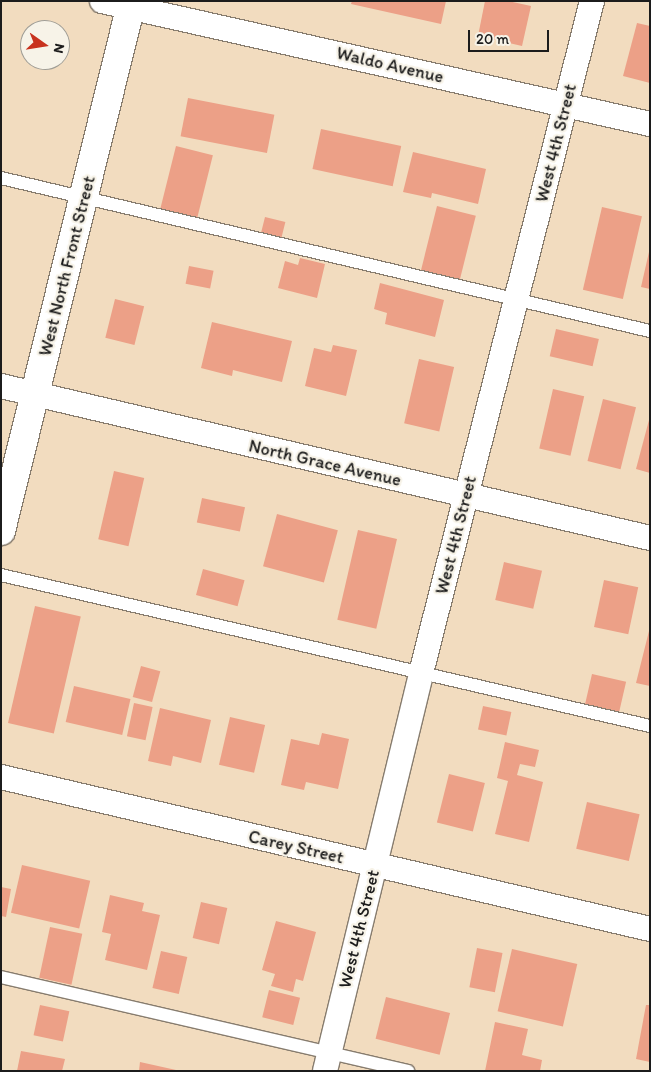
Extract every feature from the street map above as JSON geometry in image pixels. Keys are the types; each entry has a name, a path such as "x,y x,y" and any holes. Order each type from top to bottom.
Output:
{"street":[{"name":"Waldo Avenue","path":"102,1 131,4 650,124"},
{"name":"West 4th Street","path":"327,1062 421,673 592,1"},
{"name":"West North Front Street","path":"1,531 131,4"},
{"name":"North Grace Avenue","path":"1,386 650,538"},
{"name":"Carey Street","path":"1,777 650,929"}],"lane":[{"path":"1,178 650,331"},
{"path":"1,575 650,726"},
{"path":"1,977 327,1062 408,1071"}],"building":[{"path":"352,1 446,1 441,24 351,4"},
{"path":"485,1 508,1 531,6 522,46 478,36"},
{"path":"637,23 650,26 650,83 623,76"},
{"path":"188,98 274,115 267,153 181,136"},
{"path":"321,129 401,146 393,186 312,169"},
{"path":"176,146 213,155 197,218 160,209"},
{"path":"413,152 486,169 478,204 432,193 431,198 403,192"},
{"path":"437,206 476,216 459,282 421,272"},
{"path":"602,207 642,216 623,299 583,290"},
{"path":"265,217 285,222 280,242 260,237"},
{"path":"650,252 650,289 641,287"},
{"path":"300,258 325,264 317,298 278,288 285,261 298,265"},
{"path":"189,266 214,271 210,288 186,284"},
{"path":"380,283 444,300 435,337 385,324 387,313 374,309"},
{"path":"115,299 144,306 134,345 105,338"},
{"path":"212,322 292,341 282,382 233,370 232,376 201,368"},
{"path":"556,329 599,339 593,366 550,356"},
{"path":"333,345 357,350 346,396 305,386 314,348 331,352"},
{"path":"419,359 454,367 439,431 404,423"},
{"path":"553,389 584,396 570,456 539,448"},
{"path":"603,399 636,407 621,469 588,461"},
{"path":"650,420 650,473 636,469"},
{"path":"114,471 144,478 128,546 98,539"},
{"path":"202,498 245,507 240,532 197,522"},
{"path":"277,514 338,530 324,582 263,566"},
{"path":"358,530 397,539 376,629 337,620"},
{"path":"504,562 542,571 533,609 495,600"},
{"path":"203,569 245,580 238,606 196,595"},
{"path":"604,580 638,587 628,634 594,627"},
{"path":"35,606 81,617 54,733 8,723"},
{"path":"650,631 650,686 636,683"},
{"path":"141,666 160,671 152,702 133,697"},
{"path":"592,674 626,682 618,715 584,707"},
{"path":"74,686 131,699 122,735 66,722"},
{"path":"134,703 153,707 146,740 127,736"},
{"path":"483,706 511,712 506,736 478,729"},
{"path":"160,708 211,720 201,763 173,756 171,766 148,761"},
{"path":"230,717 265,725 254,773 219,765"},
{"path":"322,733 349,739 338,789 306,782 304,790 281,785 291,739 319,745"},
{"path":"505,742 539,750 535,767 520,764 517,775 543,782 529,842 495,834 508,781 497,778"},
{"path":"449,774 485,783 473,831 437,823"},
{"path":"587,802 640,814 629,861 576,849"},
{"path":"22,865 90,881 79,928 11,913"},
{"path":"1,887 11,889 6,917 1,916"},
{"path":"110,895 144,903 142,911 160,915 147,970 105,960 111,934 102,932"},
{"path":"201,902 227,908 219,944 193,938"},
{"path":"276,921 316,932 303,981 296,979 293,992 271,986 275,974 262,970"},
{"path":"50,927 82,934 71,985 39,978"},
{"path":"477,948 503,953 495,992 469,987"},
{"path":"512,949 577,964 563,1026 498,1011"},
{"path":"161,951 187,957 179,994 152,988"},
{"path":"269,990 300,998 293,1025 262,1017"},
{"path":"386,997 450,1013 440,1055 376,1039"},
{"path":"40,1005 69,1011 63,1042 34,1035"},
{"path":"646,1005 650,1005 650,1062 636,1059"},
{"path":"495,1022 528,1029 522,1055 542,1060 540,1071 485,1071"},
{"path":"21,1051 65,1059 62,1071 17,1071"},
{"path":"140,1062 176,1070 176,1071 139,1071"}]}
